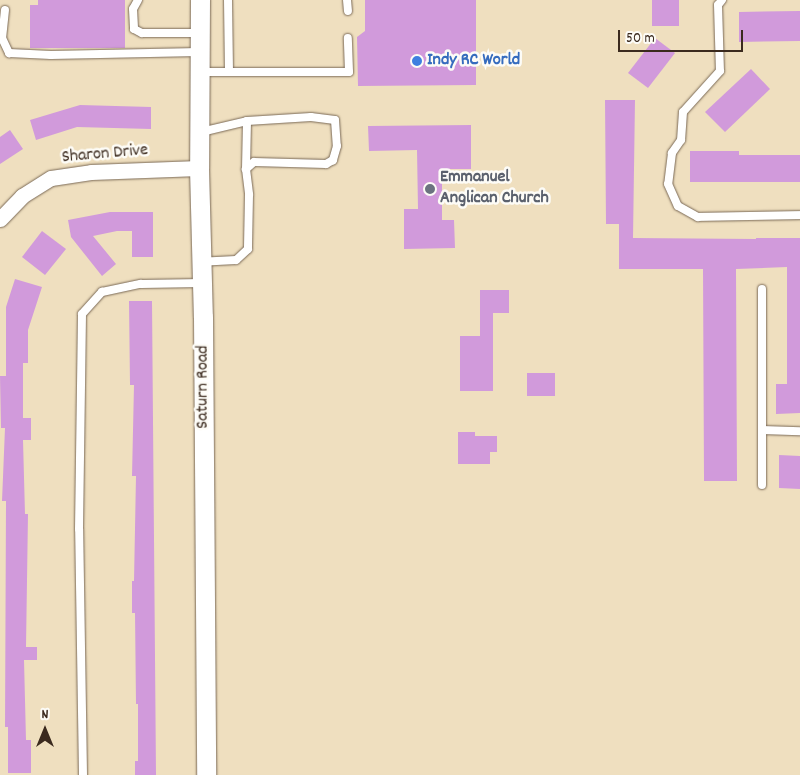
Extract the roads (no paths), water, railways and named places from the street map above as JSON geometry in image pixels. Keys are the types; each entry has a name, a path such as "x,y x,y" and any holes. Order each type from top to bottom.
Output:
{"street":[{"name":"Saturn Road","path":"200,0 199,168 202,262 206,775"},
{"name":"Sharon Drive","path":"0,219 22,196 51,178 91,172 199,168"}],"lane":[{"path":"138,0 133,9 134,29 142,33 200,42"},
{"path":"228,0 229,72"},
{"path":"347,0 348,11"},
{"path":"722,0 718,5 720,72 683,112 681,140 672,153 668,184 678,206 698,217 800,215"},
{"path":"5,10 2,38 9,53 51,55 200,42"},
{"path":"200,72 349,72 348,38"},
{"path":"199,133 247,121 311,118 335,120 338,146 332,160 326,164 254,162 246,169"},
{"path":"202,262 236,260 248,249 247,121"},
{"path":"83,775 80,529 82,314 102,292 140,284 202,283"},
{"path":"762,288 762,484"},
{"path":"762,430 800,431"}],"place":[{"name":"Indy RC World","path":"417,61"},
{"name":"Emmanuel Anglican Church","path":"430,189"}]}
